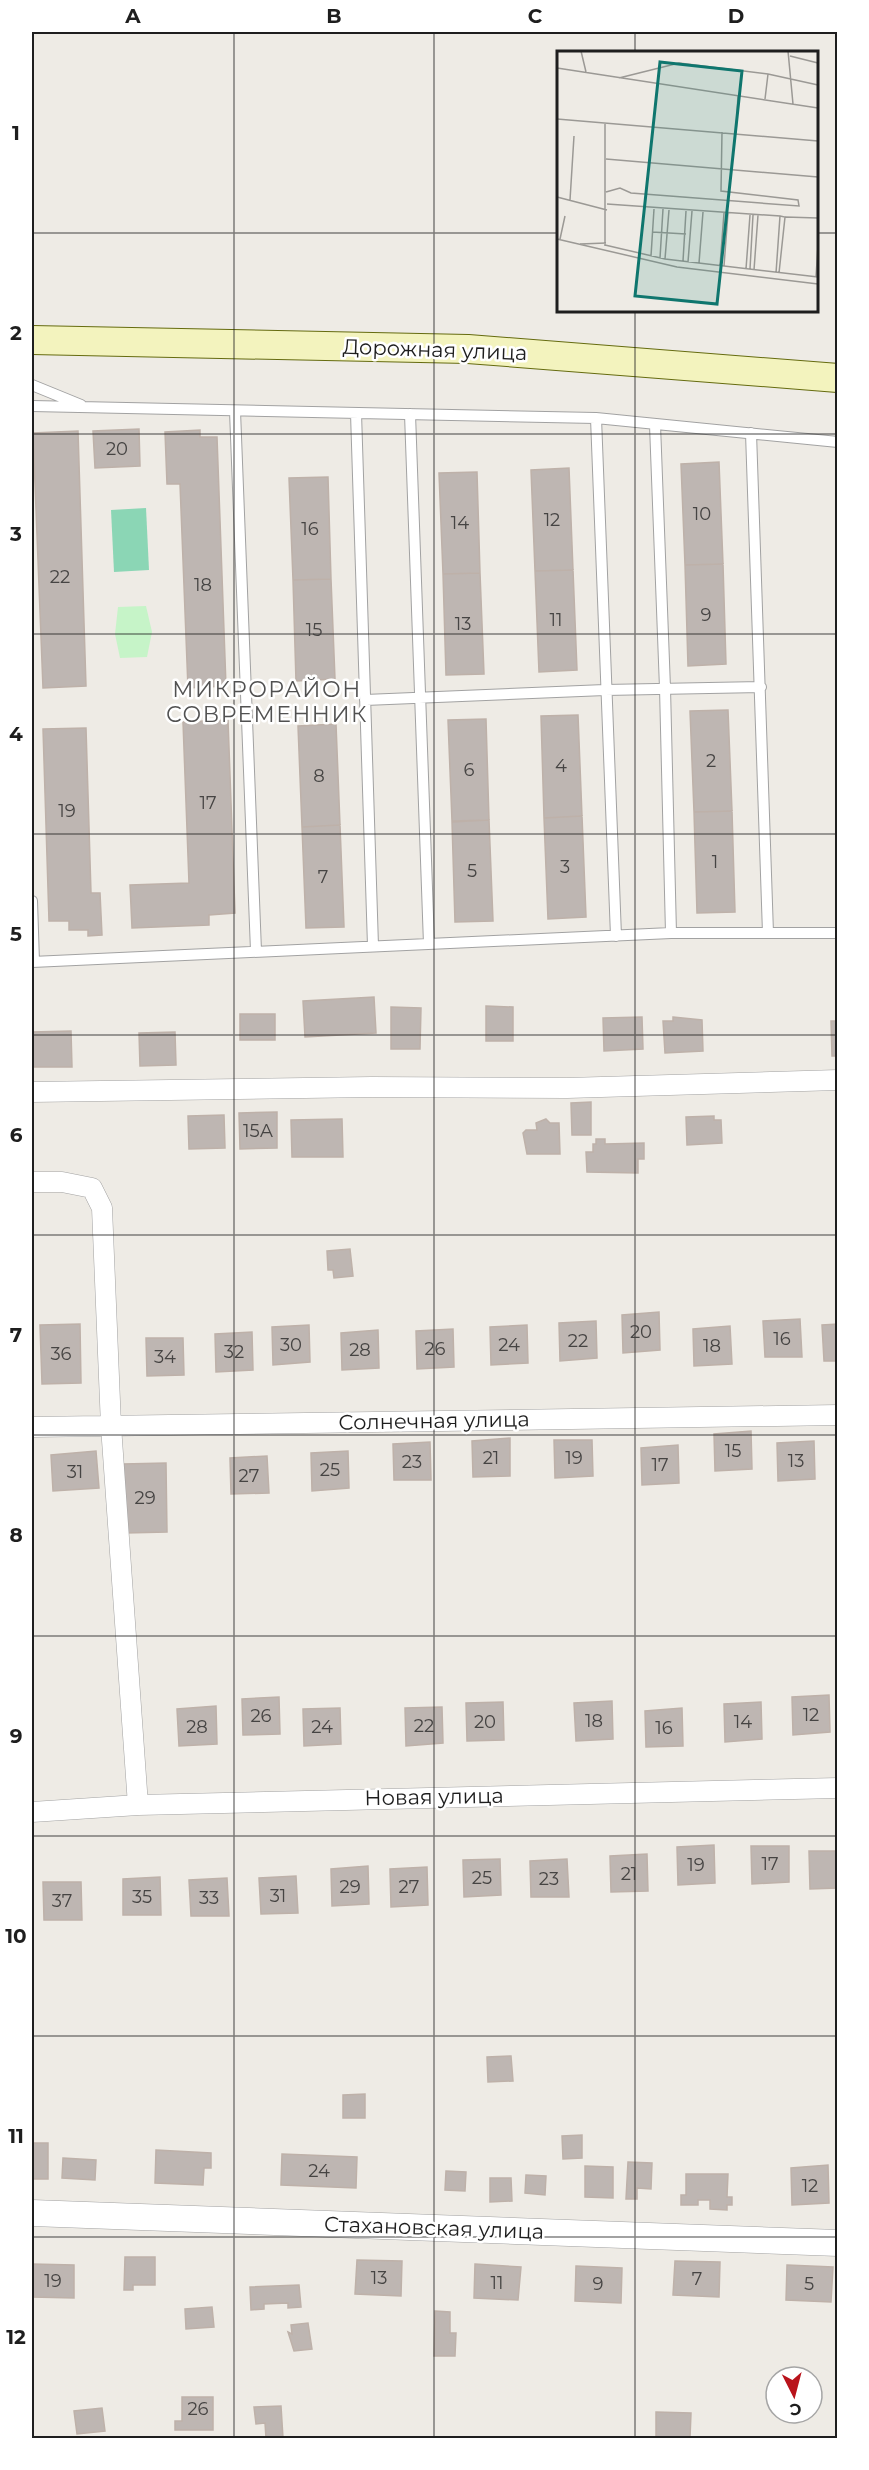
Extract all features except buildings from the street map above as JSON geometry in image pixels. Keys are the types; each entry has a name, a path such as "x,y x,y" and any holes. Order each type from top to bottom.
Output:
{"main road":[{"name":"Дорожная улица","path":"32,340 468,349 837,378"}],"street":[{"path":"32,1092 372,1087 567,1088 837,1080"},
{"path":"32,1182 62,1182 92,1188 102,1208 111,1426 138,1805"},
{"name":"Солнечная улица","path":"32,1427 837,1415"},
{"name":"Новая улица","path":"32,1812 138,1805 837,1788"},
{"name":"Стахановская улица","path":"32,2214 837,2243"}],"lane":[{"path":"32,385 87,407"},
{"path":"32,406 596,418 837,442"},
{"path":"235,411 256,951"},
{"path":"356,413 373,946"},
{"path":"410,414 429,944"},
{"path":"596,418 604,690 616,936"},
{"path":"655,425 671,933"},
{"path":"751,433 768,933"},
{"path":"365,700 604,690 761,687"},
{"path":"32,901 33,962 671,933 837,933"}],"green space":[{"path":"146,508 149,570 114,572 111,510"},
{"path":"146,606 152,632 147,657 120,658 115,634 118,607"}],"district":[{"name":"МИКРОРАЙОН СОВРЕМЕННИК","path":"267,702"}]}
